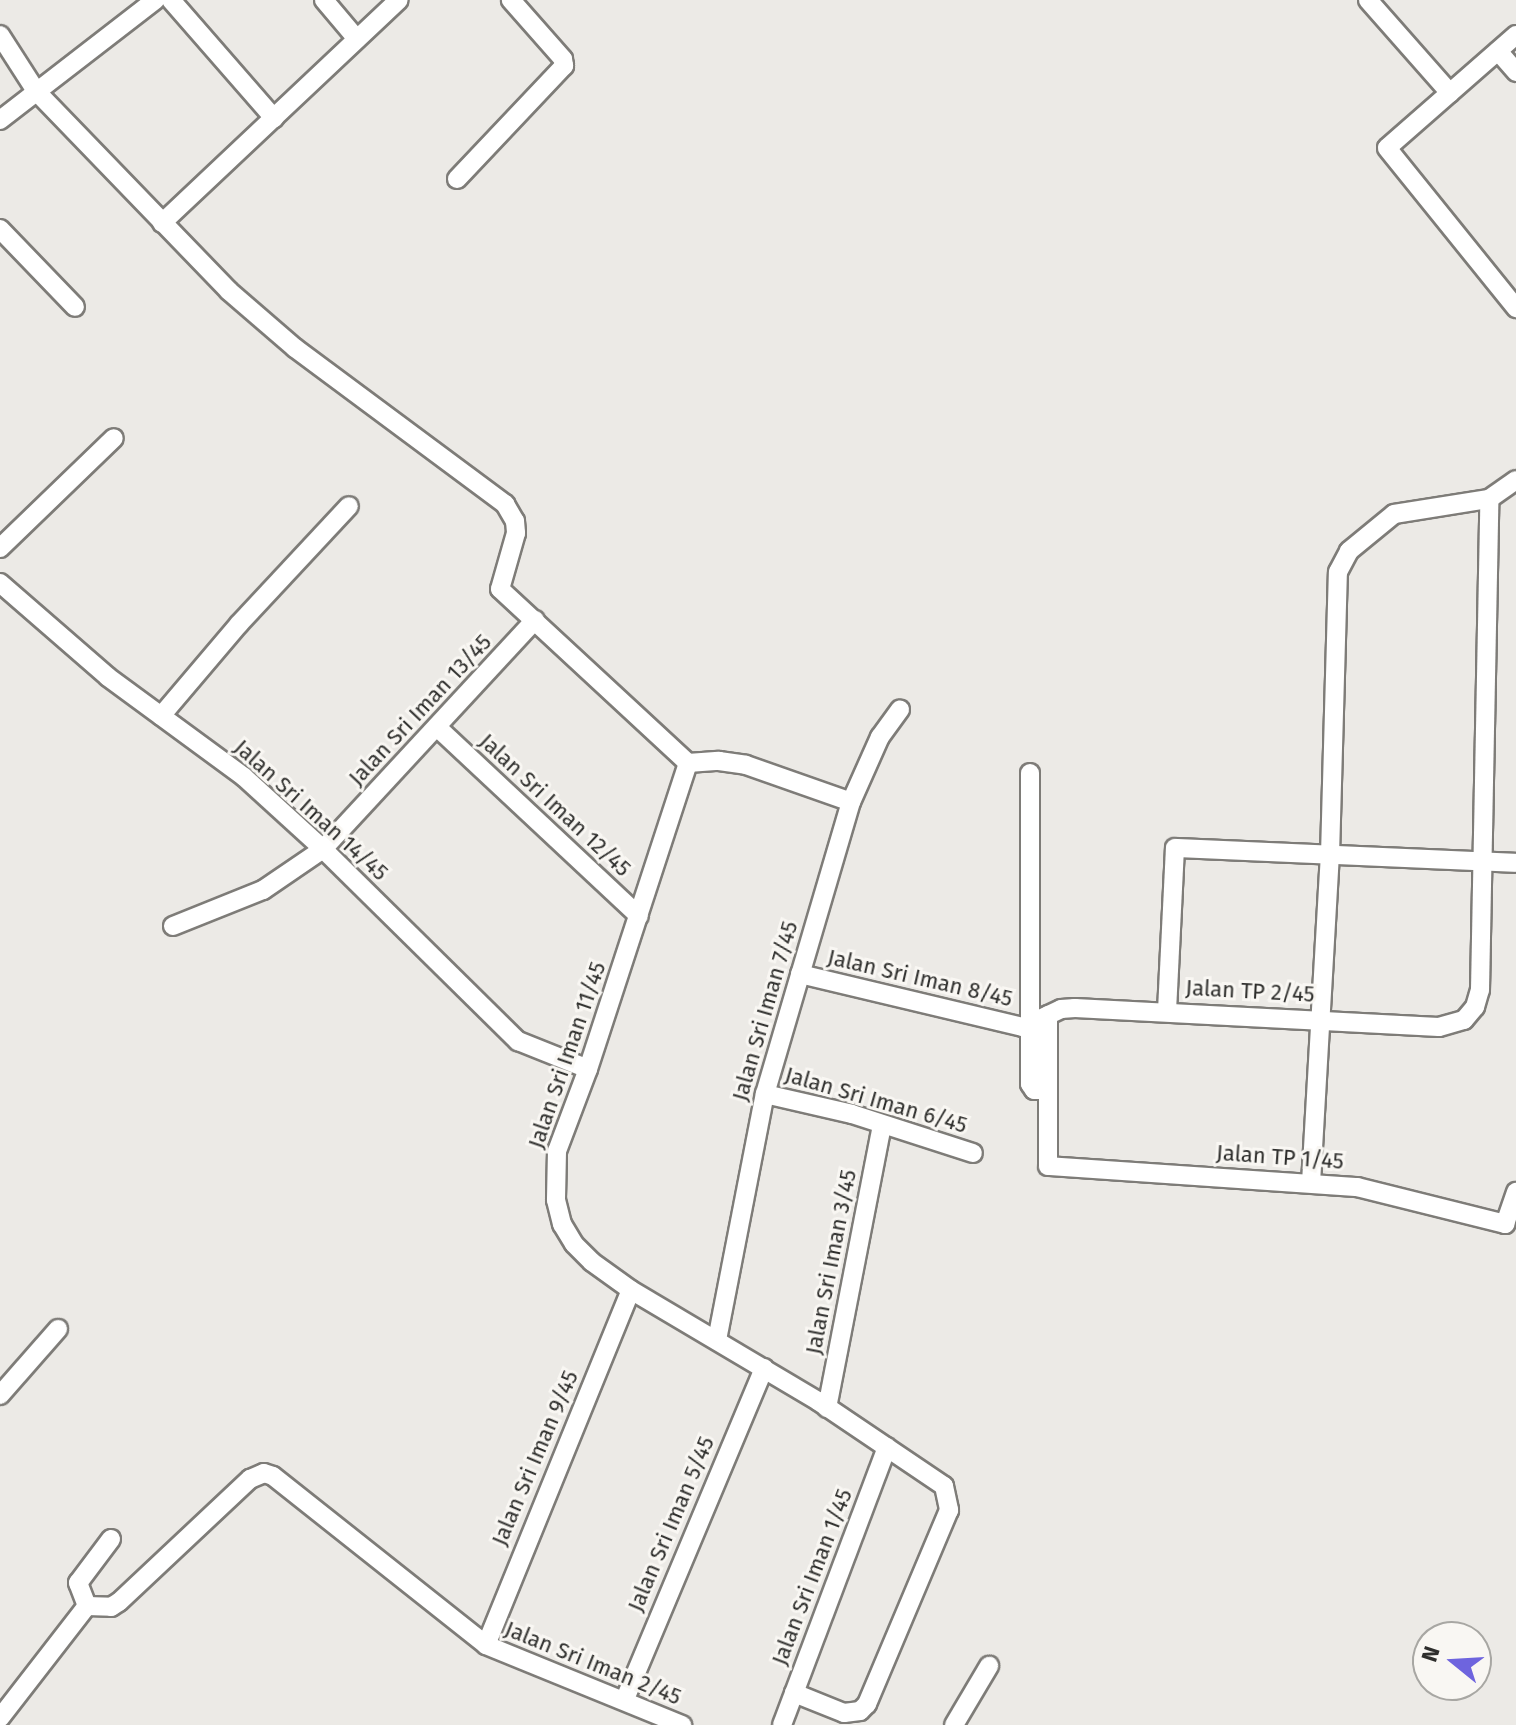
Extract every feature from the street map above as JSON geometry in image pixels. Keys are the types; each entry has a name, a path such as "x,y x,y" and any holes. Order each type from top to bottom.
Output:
{"street":[{"path":"0,120 155,0"},
{"path":"171,0 274,118"},
{"path":"324,0 357,39"},
{"path":"162,223 399,0"},
{"path":"457,179 564,66 563,59 511,0"},
{"path":"1368,0 1450,93"},
{"path":"0,35 36,91 229,291 295,348 505,504 515,521 516,533 500,589 688,763 711,761 746,765 851,802"},
{"path":"1516,35 1387,148 1516,308"},
{"path":"1498,51 1516,72"},
{"path":"0,229 75,307"},
{"path":"0,548 114,438"},
{"path":"1311,1183 1330,855 1337,578 1341,561 1371,530 1394,514 1489,499 1516,480"},
{"path":"1484,861 1489,499"},
{"path":"161,716 239,624 349,506"},
{"name":"Jalan Sri Iman 14/45","path":"0,583 108,677 244,777 323,849 518,1041 588,1069"},
{"name":"Jalan Sri Iman 13/45","path":"173,926 263,890 323,849 535,620"},
{"name":"Jalan Sri Iman 7/45","path":"717,1340 765,1094 851,802 880,737 900,709"},
{"name":"Jalan Sri Iman 12/45","path":"438,728 639,916"},
{"name":"Jalan Sri Iman 11/45","path":"688,763 588,1069 557,1151 556,1200 562,1224 574,1244 631,1290 764,1368 944,1486 949,1510 867,1704 860,1711 844,1713 794,1693"},
{"path":"1030,773 1031,1088 1046,1090 1048,1015"},
{"path":"1167,1011 1175,848 1516,863"},
{"name":"Jalan TP 2/45","path":"1029,1027 1048,1015 1075,1008 1439,1027 1456,1024 1470,1014 1480,994 1484,861"},
{"name":"Jalan Sri Iman 8/45","path":"800,974 1029,1027"},
{"name":"Jalan TP 1/45","path":"1046,1090 1048,1166 1357,1187 1505,1224 1516,1192"},
{"name":"Jalan Sri Iman 6/45","path":"765,1094 852,1114 973,1153"},
{"name":"Jalan Sri Iman 3/45","path":"827,1408 882,1126"},
{"name":"Jalan Sri Iman 9/45","path":"486,1645 631,1290"},
{"path":"0,1395 58,1329"},
{"name":"Jalan Sri Iman 5/45","path":"625,1699 764,1368"},
{"name":"Jalan Sri Iman 1/45","path":"782,1725 887,1447"},
{"name":"Jalan Sri Iman 2/45","path":"87,1606 111,1607 119,1602 250,1479 264,1473 273,1476 486,1645 625,1699 682,1725"},
{"path":"0,1718 87,1606 78,1583 111,1539"},
{"path":"954,1725 989,1666"}]}
